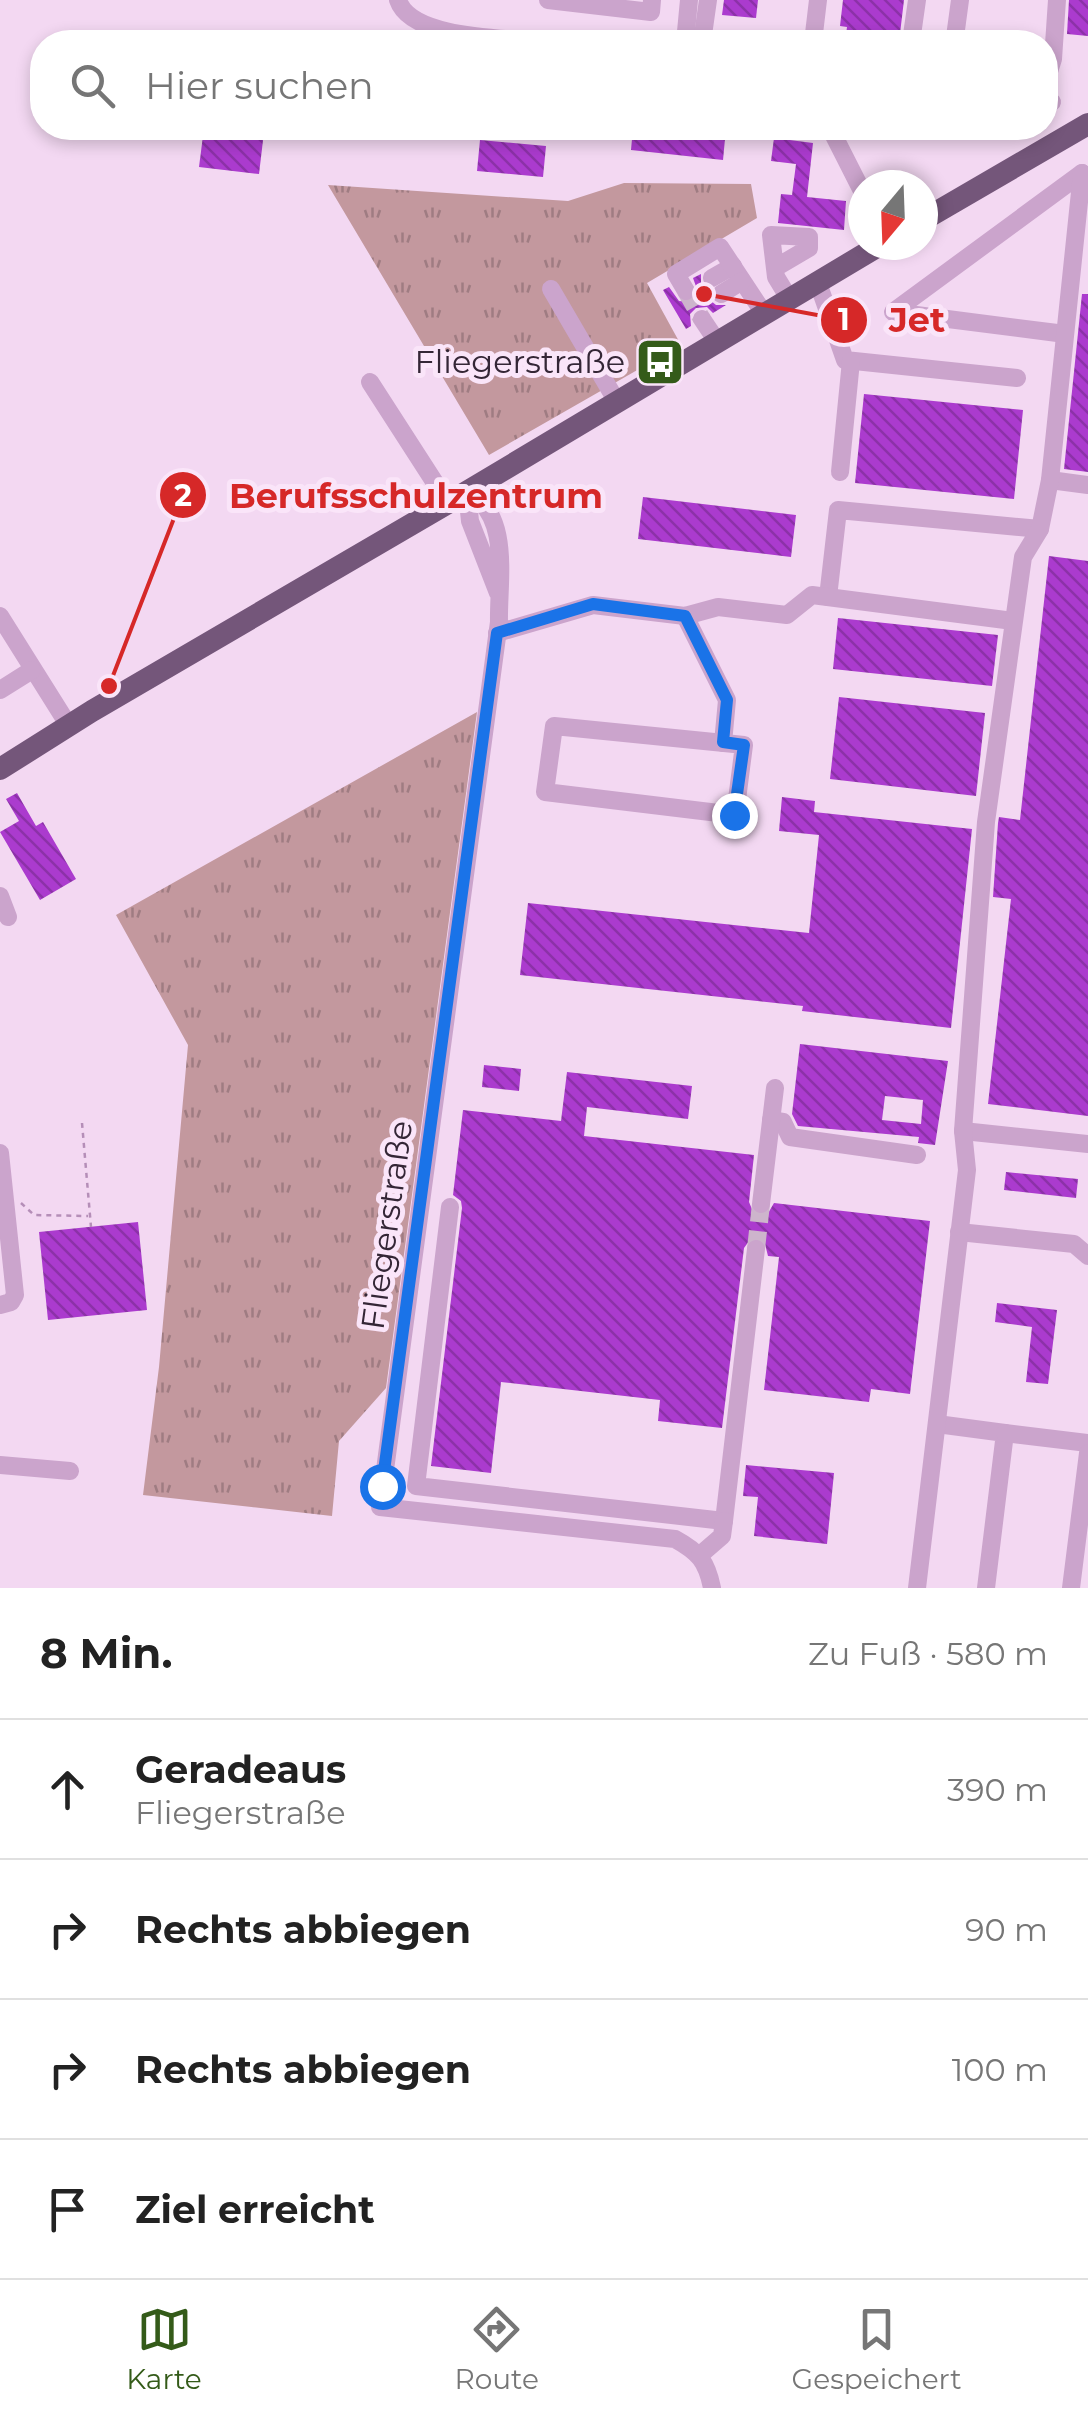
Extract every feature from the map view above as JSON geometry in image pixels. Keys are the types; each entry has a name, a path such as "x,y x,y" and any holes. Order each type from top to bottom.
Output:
{"main road":[{"path":"938,211 1088,124"},
{"path":"0,769 856,260"}],"street":[{"path":"548,0 651,12 652,0"},
{"path":"686,30 689,0"},
{"path":"704,30 708,0"},
{"path":"815,30 818,0"},
{"path":"913,30 917,0"},
{"path":"956,30 960,0"},
{"path":"1055,30 1058,0"},
{"path":"395,2 407,17 441,30"},
{"path":"836,140 851,170"},
{"path":"917,1588 966,1170 962,1131 986,822 1022,557 1040,529 1050,480 1082,174 893,312 1065,334"},
{"path":"686,291 676,274 720,247 765,315"},
{"path":"775,268 790,300"},
{"path":"717,286 738,273"},
{"path":"818,284 845,360 1017,378"},
{"path":"551,289 617,402"},
{"path":"702,319 718,343"},
{"path":"840,472 851,361"},
{"path":"370,382 457,498"},
{"path":"1050,480 1088,485"},
{"name":"Fliegerstraße","path":"457,498 498,592 497,633 380,1506 675,1540 700,1554"},
{"path":"828,598 838,510 1040,529"},
{"path":"497,633 593,604 685,616 718,608 787,614 812,595 1013,621"},
{"path":"0,616 70,726"},
{"path":"685,616 727,700 723,742"},
{"path":"0,690 32,670"},
{"path":"554,726 723,742 744,745 734,815 545,792 554,726"},
{"path":"0,896 8,917"},
{"path":"761,1204 775,1088"},
{"path":"771,1120 783,1122 790,1137 917,1155"},
{"path":"962,1131 1088,1144"},
{"path":"0,1153 15,1295 11,1302 0,1305"},
{"path":"450,1207 416,1486 724,1521"},
{"path":"960,1232 1074,1244 1088,1256"},
{"path":"712,1588 700,1554 722,1536 756,1249"},
{"path":"938,1424 1088,1442"},
{"path":"986,1588 1005,1433"},
{"path":"1072,1588 1084,1526 1088,1453"},
{"path":"0,1465 70,1470"}],"path":[{"path":"82,1123 91,1227"},
{"path":"4,1187 34,1215 90,1216"}],"green space":[{"path":"624,183 751,184 757,218 647,283 681,345 489,455 328,185 568,201"},
{"path":"477,712 386,1388 339,1441 332,1516 143,1495 159,1367 188,1045 116,915"}],"building":[{"path":"724,0 758,0 756,18 722,15"},
{"path":"843,0 904,0 900,30 847,30 840,26"},
{"path":"1069,0 1088,0 1088,36 1067,34"},
{"path":"202,140 263,140 259,174 199,167"},
{"path":"480,140 546,146 543,177 477,171"},
{"path":"632,140 725,140 723,160 631,150"},
{"path":"774,140 813,143 807,197 846,201 844,230 778,223 781,194 792,195 796,164 771,161"},
{"path":"701,274 701,283 709,290 711,301 726,305 713,313 707,307 696,308 690,314 691,326 686,329 663,290 669,287 679,301 691,302 698,292 693,278"},
{"path":"1082,294 1088,294 1088,472 1064,469"},
{"path":"864,394 1023,410 1014,499 855,483"},
{"path":"643,497 796,515 791,557 638,539"},
{"path":"1049,556 1088,561 1088,1116 988,1104 1011,899 993,897 998,823 999,817 1020,820"},
{"path":"838,618 998,635 992,686 833,669"},
{"path":"839,697 985,713 976,796 830,779"},
{"path":"17,793 36,826 43,822 76,879 40,900 0,832 19,821 6,799"},
{"path":"782,797 815,801 814,812 972,829 951,1028 802,1011 803,1006 520,975 528,903 809,933 819,835 779,831"},
{"path":"800,1044 948,1061 935,1145 918,1143 919,1137 798,1126 792,1114","holes":["885,1096 923,1100 921,1124 882,1120"]},
{"path":"484,1065 521,1069 519,1091 482,1087"},
{"path":"567,1072 692,1086 688,1119 587,1107 584,1136 754,1155 749,1202 754,1214 767,1215 774,1203 930,1221 910,1394 871,1389 869,1402 764,1390 779,1257 768,1256 764,1240 752,1237 744,1248 722,1428 658,1421 660,1400 501,1382 491,1473 431,1466 462,1208 461,1201 453,1195 463,1110 561,1121"},
{"path":"1006,1172 1078,1179 1076,1198 1004,1190"},
{"path":"138,1222 147,1310 48,1320 39,1232"},
{"path":"997,1303 1057,1310 1048,1384 1026,1382 1032,1327 995,1322"},
{"path":"746,1465 834,1473 827,1544 754,1536 758,1497 743,1496"}],"tunnel":[{"path":"686,291 702,319"},
{"path":"756,1249 761,1204"}],"place":[{"name":"Jet","path":"704,294"},
{"name":"Fliegerstraße","path":"660,362"},
{"name":"Berufsschulzentrum","path":"109,686"}],"route":[{"path":"382,1486 497,633 593,604 685,616 727,700 723,742 744,745 734,815"}]}
